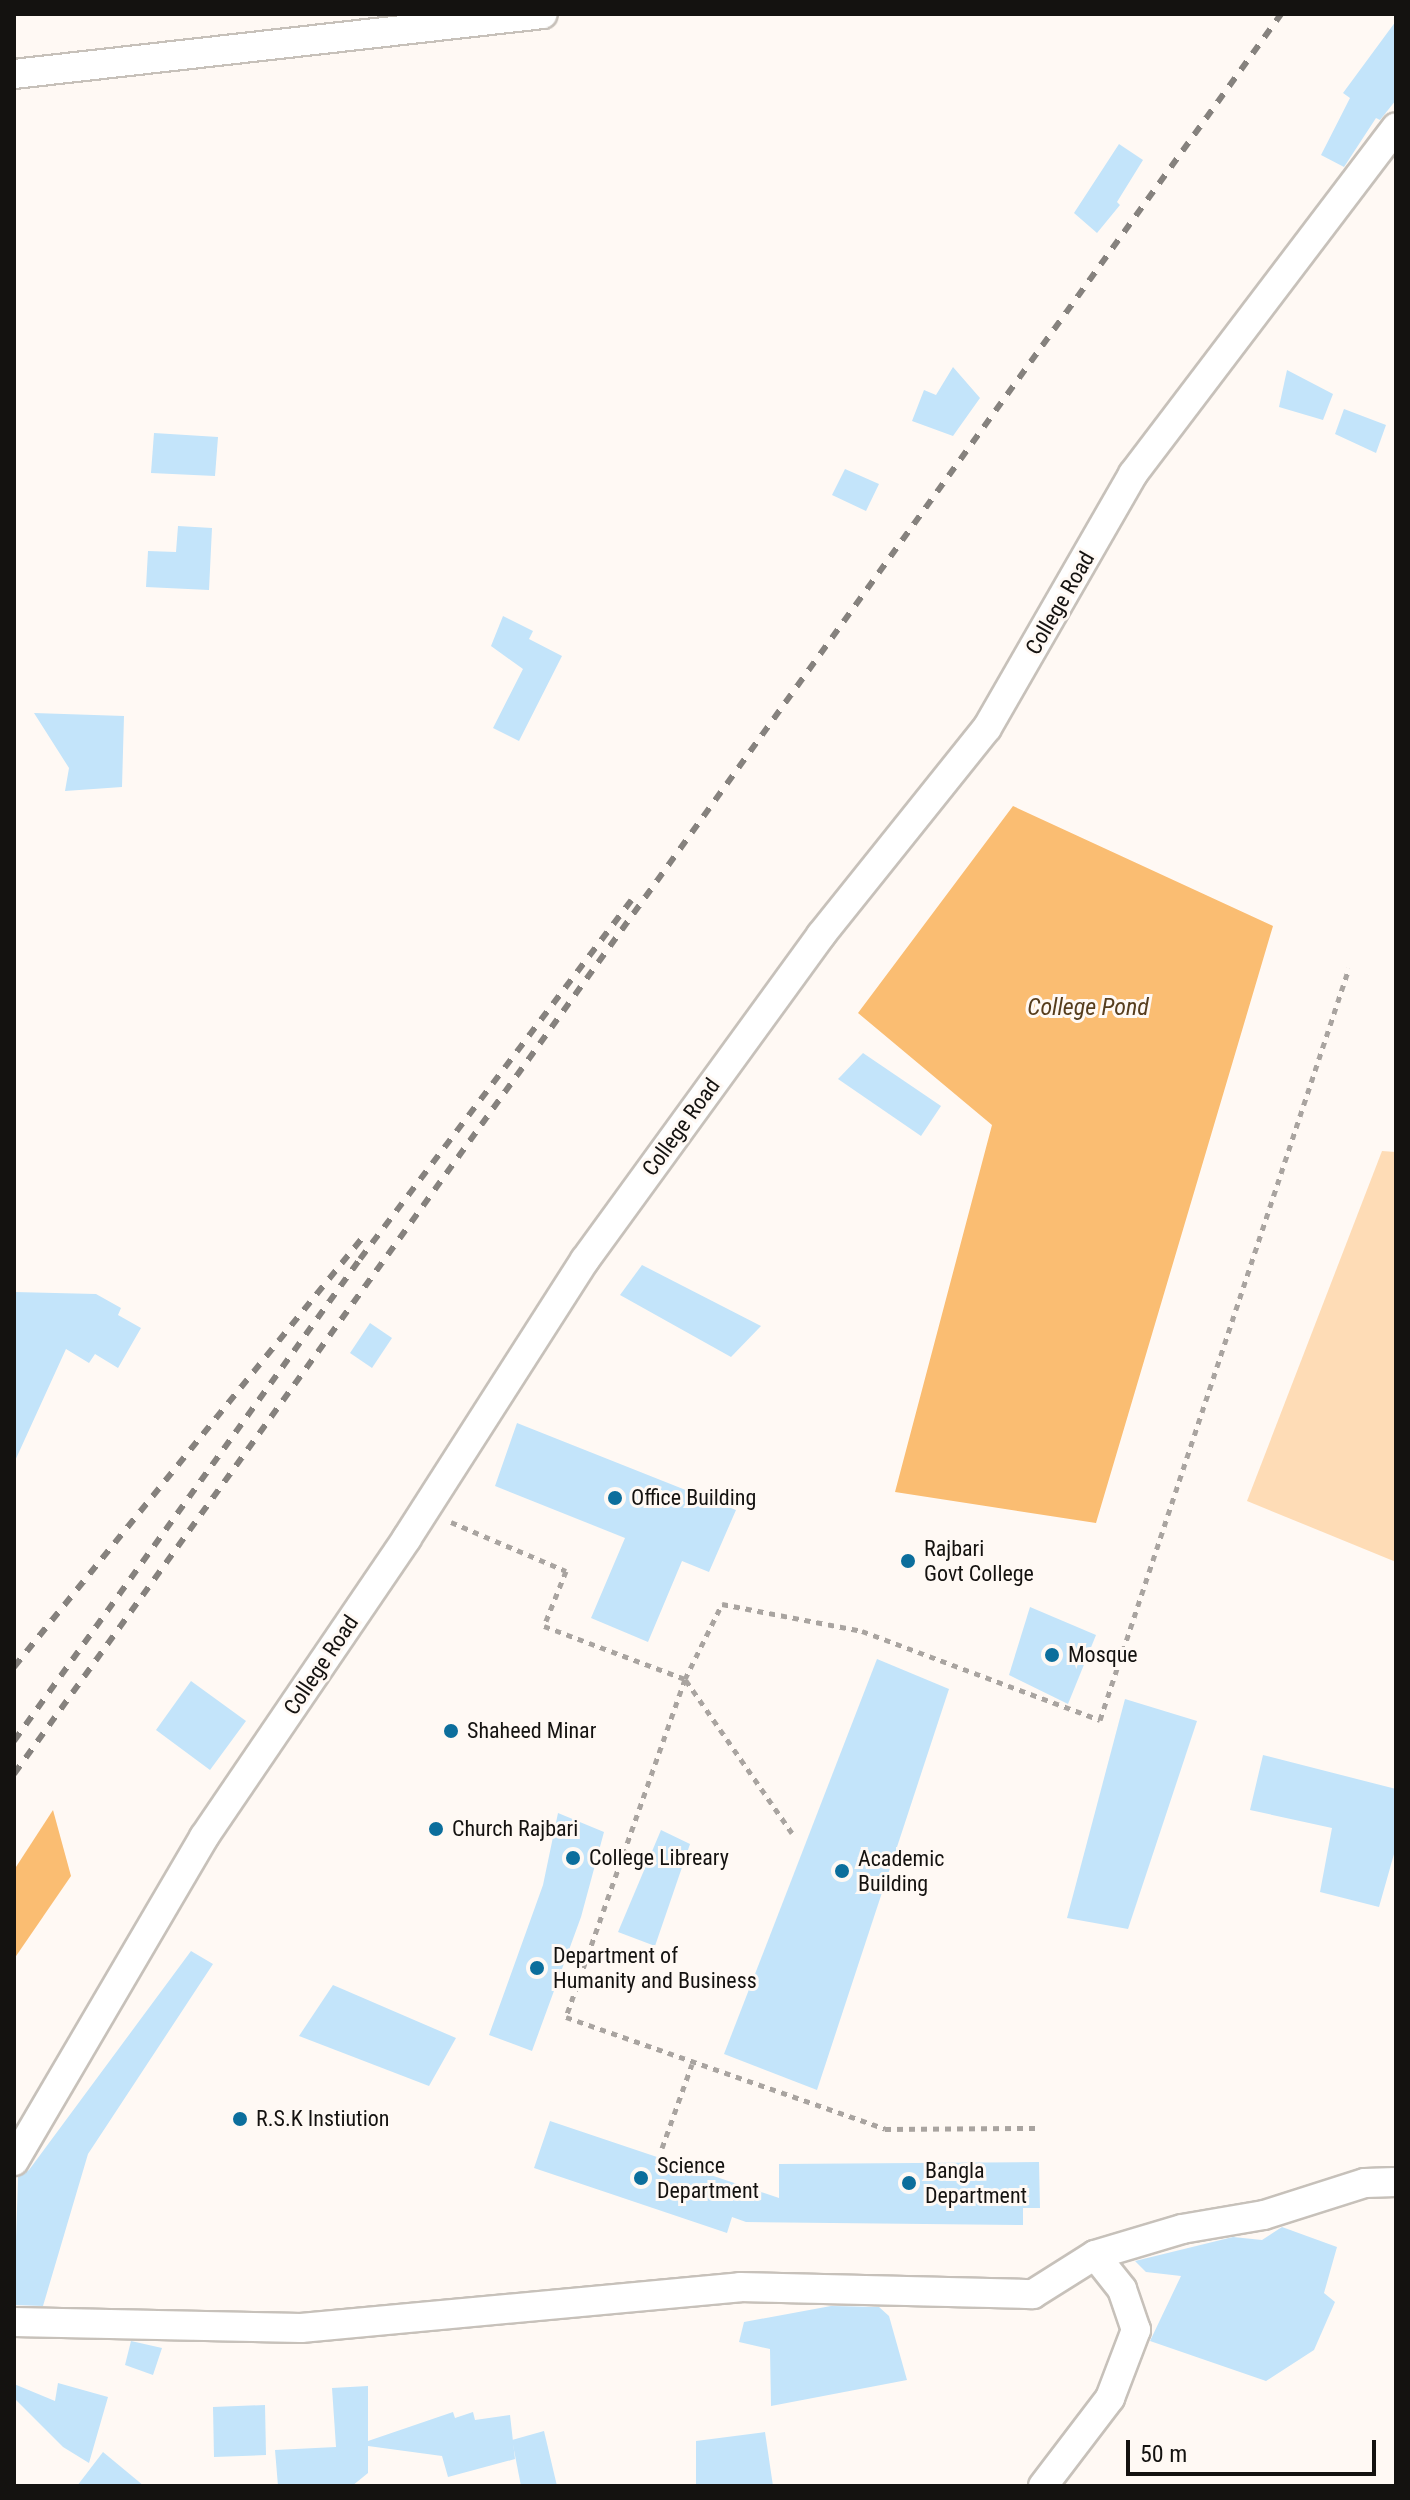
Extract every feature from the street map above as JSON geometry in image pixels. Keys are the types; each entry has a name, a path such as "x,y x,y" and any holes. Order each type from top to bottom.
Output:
{"street":[{"path":"14,74 543,14"},
{"name":"College Road","path":"14,2161 204,1837 424,1511 585,1260 821,935 987,728 1133,474 1396,127"},
{"path":"14,2322 301,2328 740,2287 1033,2294 1095,2255 1182,2229 1264,2215 1365,2183 1396,2182"},
{"path":"1043,2486 1110,2398 1136,2330 1122,2289 1095,2255"}],"path":[{"path":"1036,2128 885,2129 692,2064 566,2017 685,1679 722,1604 862,1631 1100,1720 1349,968"},
{"path":"424,1511 566,1571 544,1626 685,1679 792,1833"},
{"path":"662,2148 692,2064"}],"shaded area":[{"path":"1382,1151 1396,1152 1396,1562 1247,1501"}],"water":[{"name":"College Pond","path":"1013,806 1273,926 1096,1523 895,1492 992,1125 858,1013"},
{"path":"53,1810 71,1876 14,1959 14,1870"}],"building":[{"path":"1396,21 1396,100 1380,120 1376,118 1344,167 1321,155 1350,98 1343,93"},
{"path":"1119,144 1143,160 1117,202 1120,205 1097,233 1074,213"},
{"path":"953,367 980,398 953,436 912,421 924,390 936,395"},
{"path":"1287,370 1333,394 1323,420 1279,407"},
{"path":"1344,409 1386,425 1376,453 1335,434"},
{"path":"154,433 218,437 215,476 151,473"},
{"path":"845,469 879,484 866,511 832,495"},
{"path":"178,526 212,528 209,590 146,587 148,551 176,552"},
{"path":"503,616 533,631 529,639 562,656 519,741 493,728 523,669 491,646"},
{"path":"34,713 124,716 122,787 65,791 69,768"},
{"path":"863,1053 941,1106 921,1136 838,1079"},
{"path":"642,1265 761,1326 731,1357 620,1295"},
{"path":"14,1292 96,1294 121,1308 118,1315 141,1328 118,1368 95,1354 89,1363 66,1349 14,1463"},
{"path":"370,1323 392,1338 372,1368 350,1353"},
{"name":"Office Building","path":"517,1423 736,1510 709,1572 682,1561 648,1642 591,1618 625,1538 495,1486"},
{"name":"Mosque","path":"1030,1607 1096,1635 1068,1704 1009,1675"},
{"name":"Academic Building","path":"877,1659 949,1689 817,2090 724,2054"},
{"path":"191,1681 246,1721 210,1770 156,1730"},
{"path":"1125,1699 1197,1721 1128,1929 1067,1918"},
{"path":"1263,1755 1396,1789 1396,1847 1379,1907 1320,1892 1332,1828 1250,1810"},
{"name":"Department of Humanity and Business","path":"558,1813 604,1832 581,1917 532,2051 489,2035 543,1885"},
{"path":"661,1830 690,1844 655,1946 618,1932"},
{"path":"191,1951 213,1964 88,2154 43,2306 14,2305 18,2177 29,2170"},
{"path":"333,1985 456,2038 429,2086 299,2036"},
{"path":"550,2121 779,2198 779,2164 1039,2162 1040,2208 1023,2208 1023,2225 746,2222 732,2217 727,2233 534,2168"},
{"path":"1282,2227 1337,2247 1324,2293 1335,2302 1314,2350 1266,2381 1150,2341 1181,2276 1146,2272 1135,2261 1233,2237 1262,2240"},
{"path":"831,2306 879,2307 889,2316 907,2380 771,2406 770,2349 739,2342 744,2322"},
{"path":"131,2341 162,2348 153,2375 125,2365"},
{"path":"58,2383 108,2397 89,2463 63,2447 14,2398 14,2384 55,2401"},
{"path":"368,2386 368,2441 453,2412 455,2418 473,2412 475,2420 510,2415 515,2459 448,2477 442,2456 368,2446 368,2473 352,2486 278,2486 275,2450 336,2447 332,2388"},
{"path":"265,2405 266,2455 214,2457 213,2407"},
{"path":"544,2431 557,2486 521,2486 512,2440"},
{"path":"765,2432 773,2486 696,2486 696,2441"},
{"path":"103,2452 144,2486 77,2486"}],"railway":[{"path":"14,1774 1281,14"},
{"path":"14,1741 360,1259 632,900"},
{"path":"14,1667 363,1237"}],"place":[{"name":"Office Building","path":"615,1498"},
{"name":"Rajbari Govt College","path":"908,1561"},
{"name":"Mosque","path":"1052,1655"},
{"name":"Shaheed Minar","path":"451,1731"},
{"name":"Church Rajbari","path":"436,1829"},
{"name":"College Libreary","path":"573,1858"},
{"name":"Academic Building","path":"842,1871"},
{"name":"Department of Humanity and Business","path":"537,1968"},
{"name":"R.S.K Instiution","path":"240,2119"},
{"name":"Science Department","path":"641,2178"},
{"name":"Bangla Department","path":"909,2183"}]}
